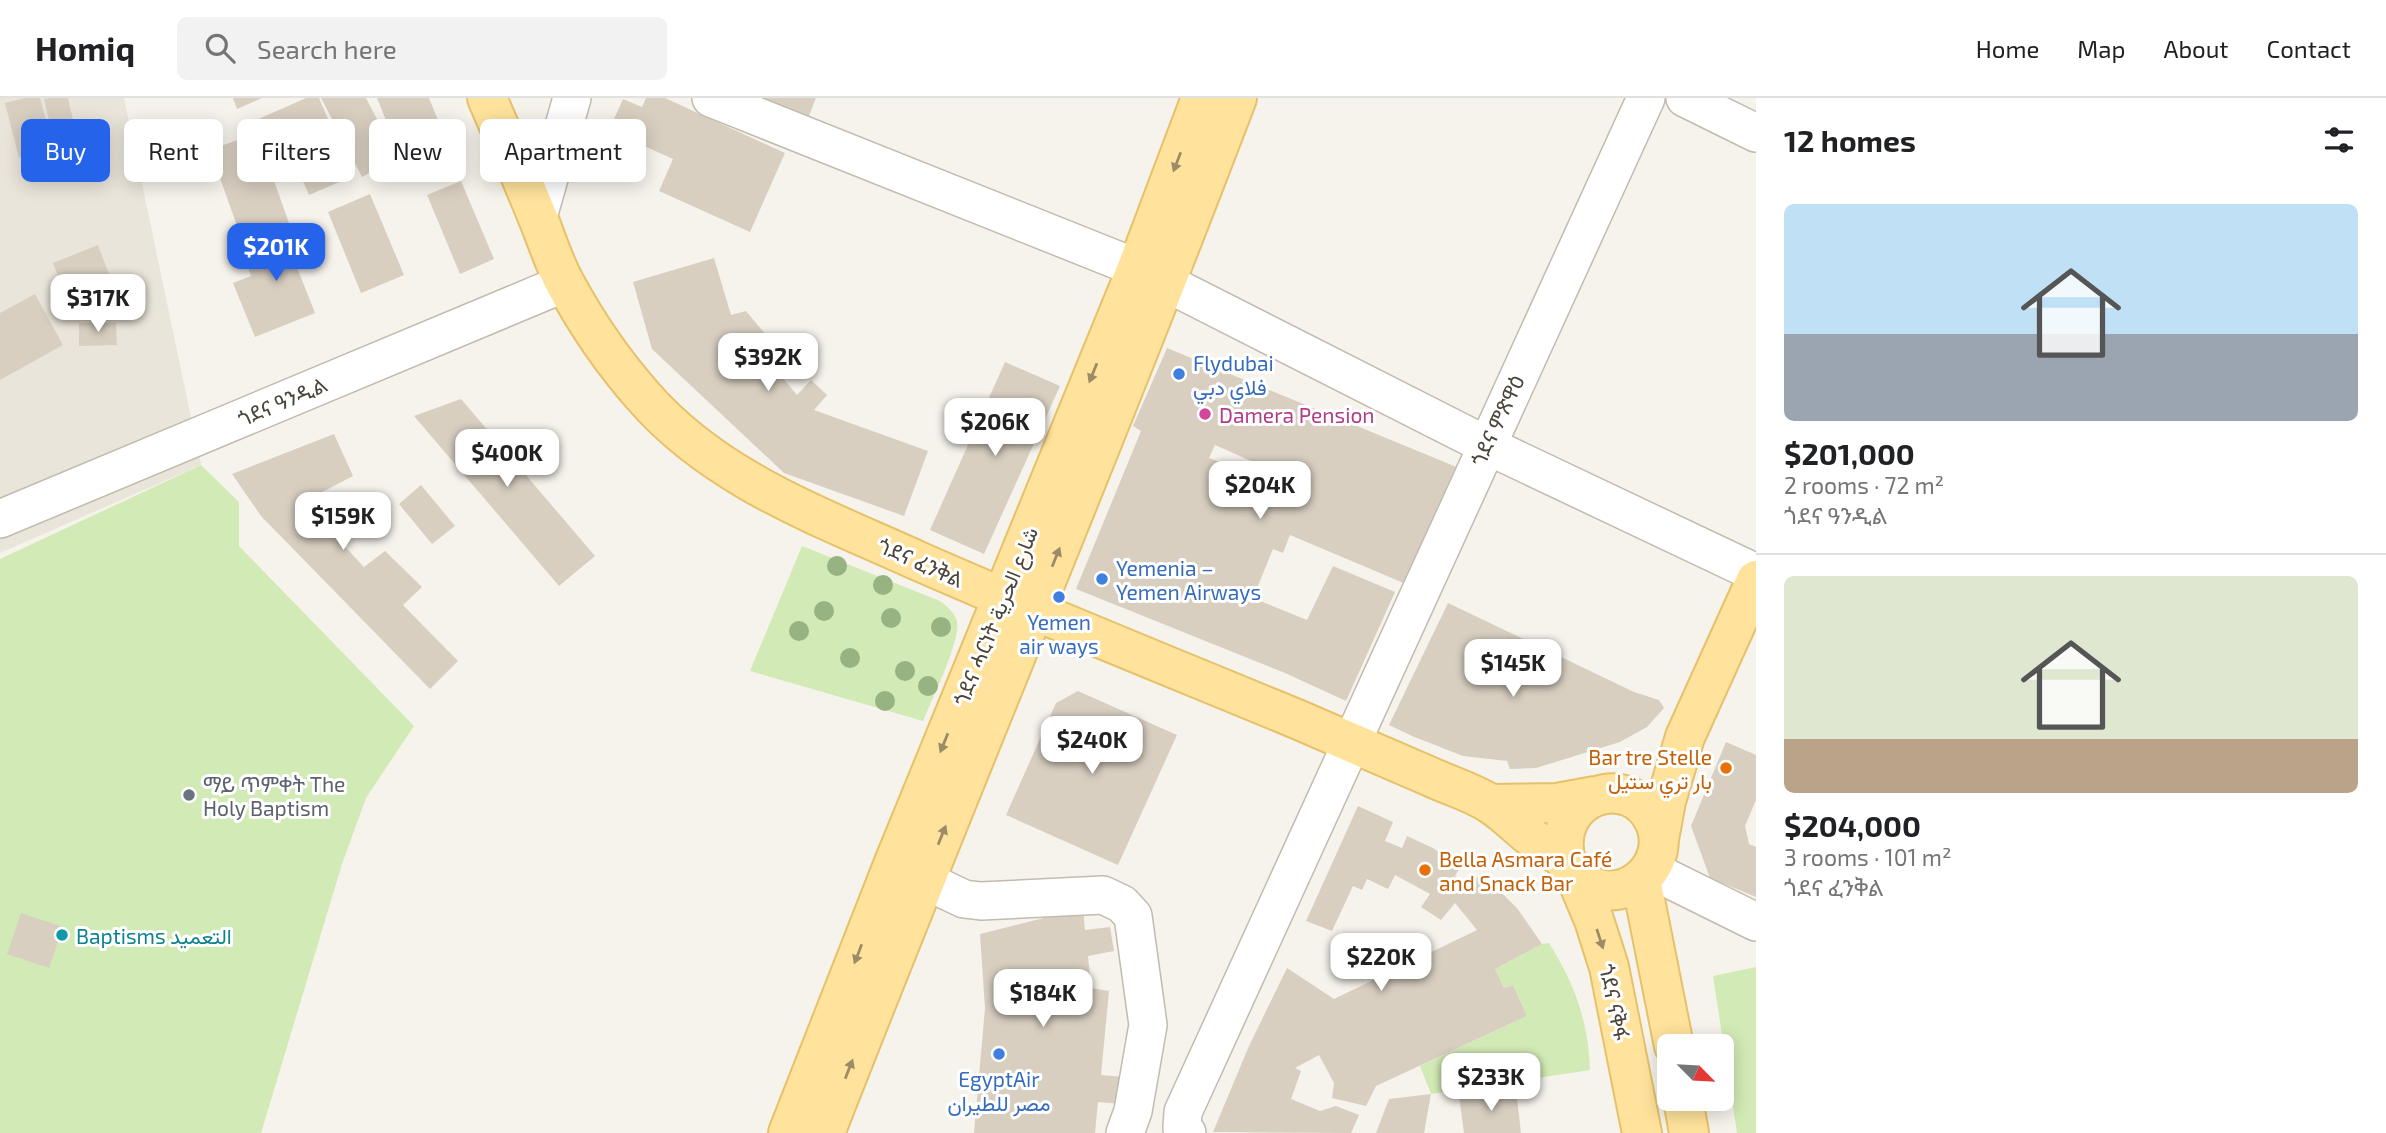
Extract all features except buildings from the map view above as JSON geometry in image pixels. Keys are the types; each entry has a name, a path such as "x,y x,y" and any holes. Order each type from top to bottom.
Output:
{"main road":[{"name":"ጎደና ፈንቅል","path":"487,98 565,283 603,343 645,398 701,452 753,485 1018,604 1353,743 1491,804 1571,868"},
{"name":"ጎደና ሓርነት شارع الحرية","path":"1152,276 1201,98"},
{"name":"ጎደና ሓርነት شارع الحرية","path":"788,1133 908,872 1152,276 1237,98"},
{"path":"1685,737 1636,780 1581,803 1567,823 1562,846 1571,868 1586,884 1599,890 1628,888 1650,863 1685,737 1756,580"},
{"name":"ጎደና ፈንቅል","path":"1491,804 1557,803 1603,795"},
{"path":"1603,795 1624,795 1638,801 1653,818 1650,863 1672,1034"},
{"name":"ጎደና ናቅፋ","path":"1571,868 1594,920 1609,967 1642,1133"},
{"name":"ጎደና ሓርነት شارع الحرية","path":"825,1133 908,872"},
{"path":"1685,1111 1689,1133"}],"street":[{"path":"538,217 572,98"},
{"path":"711,98 1152,276 1486,445 1756,573"},
{"name":"ጎደና ምጽዋዕ","path":"1186,1133 1182,1128 1183,1112 1646,98"},
{"path":"1685,98 1756,133"},
{"name":"ጎደና ዓንዲል","path":"0,519 565,283"},
{"path":"1650,863 1756,922"},
{"path":"908,872 964,899 981,901 1103,895 1122,904 1133,916 1147,1026 1133,1111 1125,1133"}],"shaded area":[{"path":"0,98 124,98 128,119 124,119 124,182 142,182 201,465 0,553"}],"green space":[{"name":"ማይ ጥምቀት The Holy Baptism","path":"201,465 239,502 239,546 414,726 366,798 342,864 261,1133 0,1133 0,559"},
{"path":"802,546 940,601 953,613 957,622 954,642 923,721 750,671"},
{"path":"1549,943 1573,988 1583,1019 1590,1070 1431,1094 1420,1066 1527,1016 1513,985 1504,988 1495,969 1542,944"},
{"path":"1756,967 1756,1133 1737,1133 1734,1111 1734,1034 1722,1034 1713,976"}],"place":[{"name":"Flydubai فلاي دبي","path":"1179,374"},
{"name":"Damera Pension","path":"1205,414"},
{"name":"Yemenia – Yemen Airways","path":"1102,579"},
{"name":"Yemen air ways","path":"1059,597"},
{"name":"Bar tre Stelle بار تري ستيل","path":"1726,768"},
{"name":"ማይ ጥምቀት The Holy Baptism","path":"189,795"},
{"name":"Bella Asmara Café and Snack Bar","path":"1425,870"},
{"name":"Baptisms التعميد","path":"62,935"},
{"name":"EgyptAir مصر للطيران","path":"999,1054"}]}
